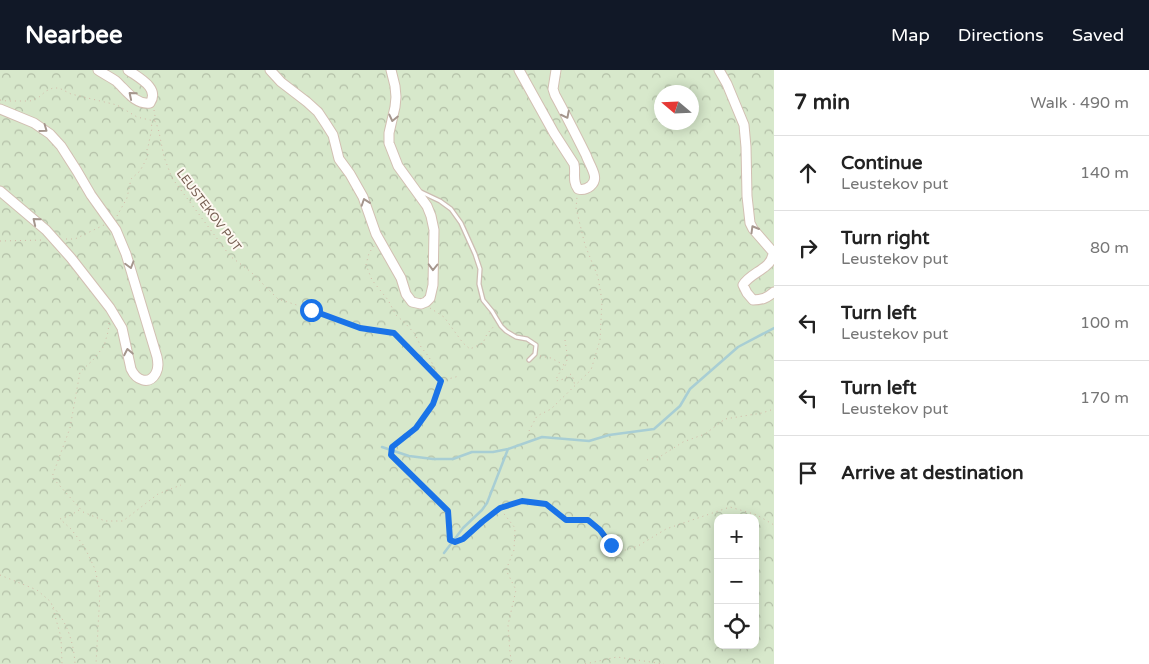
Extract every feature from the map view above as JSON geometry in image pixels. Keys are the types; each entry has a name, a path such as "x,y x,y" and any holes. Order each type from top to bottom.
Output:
{"main road":[{"path":"98,70 118,83 137,100 150,103 153,98 152,90 128,70"},
{"path":"270,70 281,82 318,112 326,124 333,135 339,159 363,197 376,234 401,278 406,294 415,303 423,304 430,298 433,285 434,230 432,216 427,206 398,166 389,143 396,96 391,70"},
{"path":"519,70 574,164 575,185 578,189 583,190 591,186 594,181 594,175 553,89 556,70"},
{"path":"719,70 744,125 750,223 773,252 771,261 746,280 743,285 746,294 753,300 760,300 774,292"},
{"path":"0,109 34,123 50,134 61,146 91,195 116,230 126,254 157,356 158,366 150,379 138,379 134,375 122,328 110,308 71,258 46,230 0,191"}],"lane":[{"path":"416,190 440,201 450,209 461,223 480,269 479,284 483,300 506,330 516,337 527,339 536,344 535,354 529,360"}],"path":[{"path":"0,100 7,102 30,101 38,98 46,91 59,88 71,94 117,105 137,117 154,121"},
{"name":"LEUSTEKOV PUT","path":"150,103 155,112 154,121 156,122 164,157 172,178 230,256 251,272 278,298 360,328 394,333 441,381"},
{"path":"529,431 537,416 551,409 590,370 600,340 602,301 598,277 585,245 576,208 578,189"},
{"path":"381,242 375,244 369,253 366,265 372,280 388,300 396,315 414,334 429,357 441,381 433,404 416,428 392,447 391,455 448,511 450,540 455,542 463,539 500,508 522,501 546,504 566,520 588,520 600,530 614,550 619,552 638,546 666,529 730,507 757,515 774,525"},
{"path":"423,304 444,317 463,343 470,348 483,343 487,334 499,322"},
{"path":"109,324 104,346 80,372 70,428 52,477 83,512 105,521 123,521 158,494 180,486"},
{"path":"565,340 567,357 565,366 556,376 556,381 564,379 571,374 575,386"},
{"path":"535,354 551,358 565,366"},
{"path":"441,381 459,376"},
{"path":"647,460 661,456 683,442 705,434 725,419 762,413 774,409"},
{"path":"500,508 515,528 514,550 506,570 516,590 508,624 512,664"},
{"path":"81,509 72,515 60,519 84,546 95,569 100,592 96,664"},
{"path":"0,575 37,590 51,602 61,636 62,664"},
{"path":"53,607 61,615 66,626 72,643 75,664"},
{"path":"585,664 617,657 664,664"}],"green space":[{"path":"0,70 774,70 774,664 0,664"}],"waterway":[{"path":"382,447 409,456 453,459 472,452 493,452 508,449 542,437 589,441 609,435 654,429 680,406 690,389 738,347 774,328"},
{"path":"444,553 463,528 487,503 508,449"},
{"path":"605,552 620,543"}],"route":[{"path":"311,310 360,328 394,333 441,381 433,404 416,428 392,447 391,455 448,511 450,540 455,542 463,539 500,508 522,501 546,504 566,520 588,520 600,530 611,545"}]}
